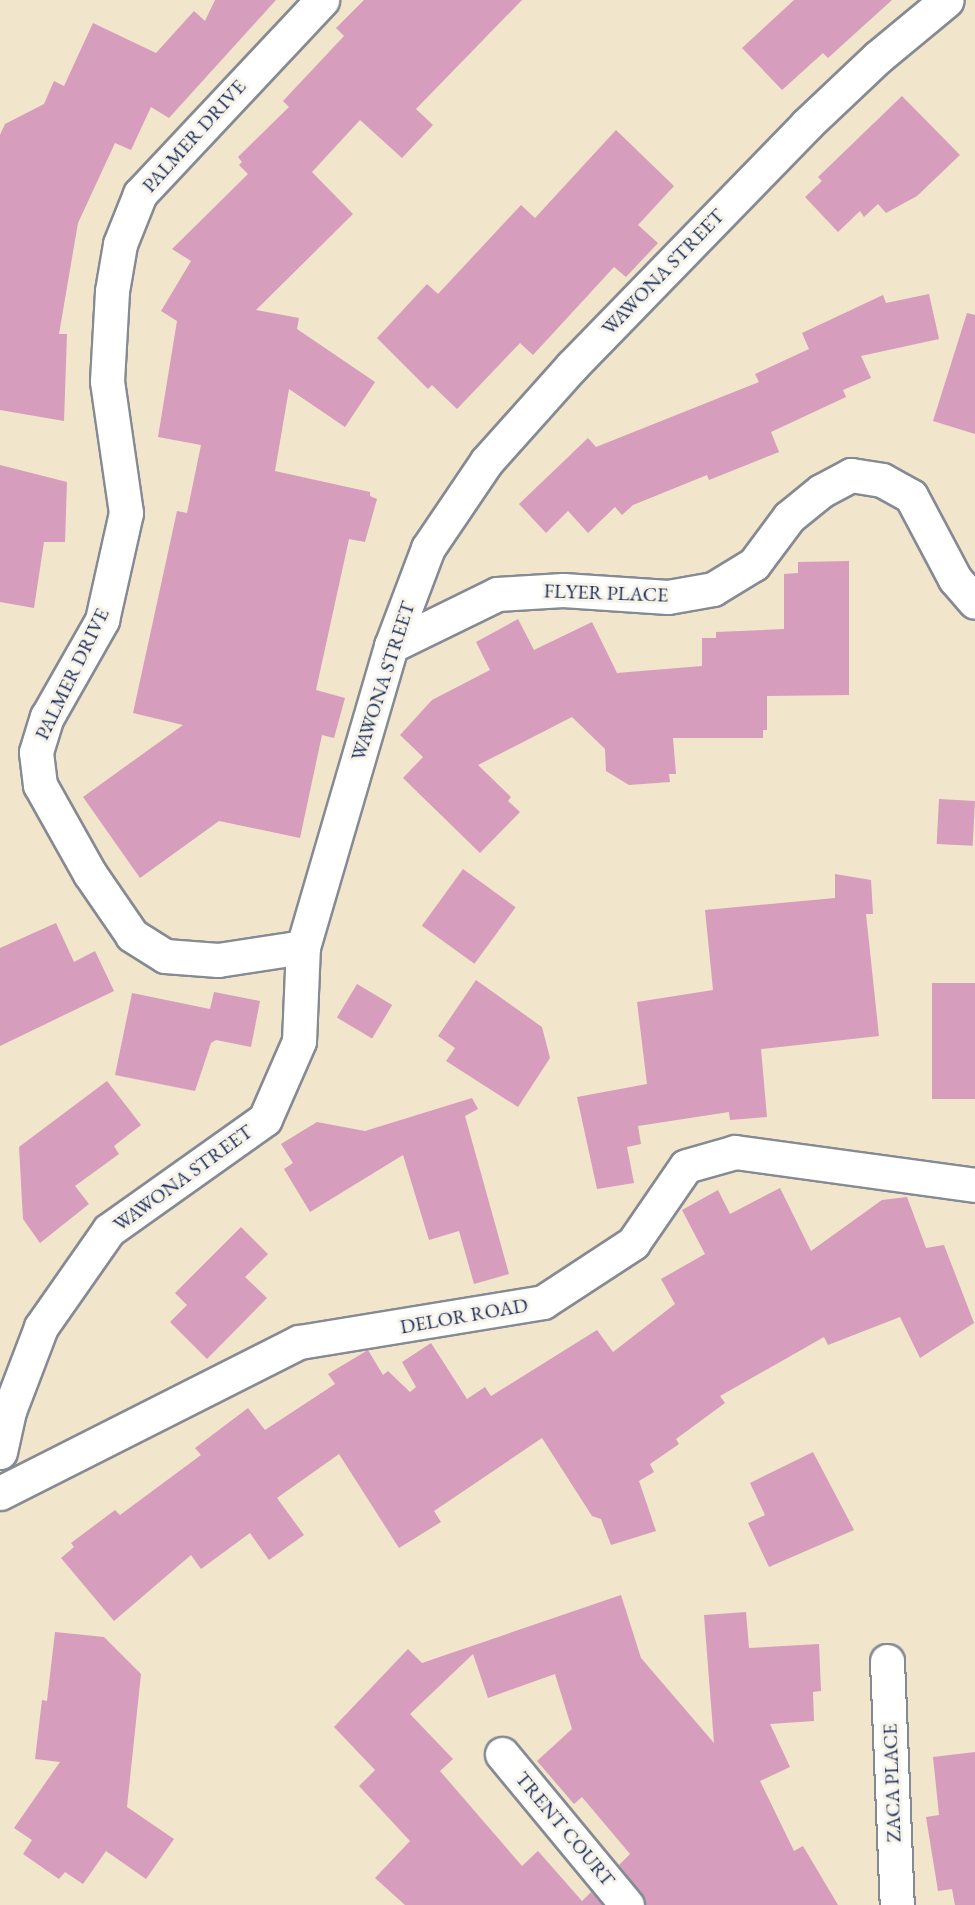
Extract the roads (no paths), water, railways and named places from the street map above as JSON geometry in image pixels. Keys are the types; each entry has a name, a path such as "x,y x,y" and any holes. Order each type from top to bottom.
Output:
{"street":[{"name":"PALMER DRIVE","path":"303,947 218,960 165,956 132,935 90,874 40,785 36,752 47,717 102,620 126,513 107,381 112,291 120,244 140,194 322,0"},
{"name":"WAWONA STREET","path":"0,1452 9,1411 41,1327 109,1230 265,1119 299,1041 303,947 391,646 428,548 487,461 572,366 806,125 878,57 947,0"},
{"name":"FLYER PLACE","path":"391,646 497,594 563,590 668,597 712,589 754,564 789,517 821,491 851,475 882,480 911,496 955,579 975,602"},
{"name":"DELOR ROAD","path":"0,1493 299,1342 543,1302 633,1243 686,1166 735,1152 975,1185"},
{"name":"ZACA PLACE","path":"887,1661 897,1905"},
{"name":"TRENT COURT","path":"502,1754 627,1905"}]}
